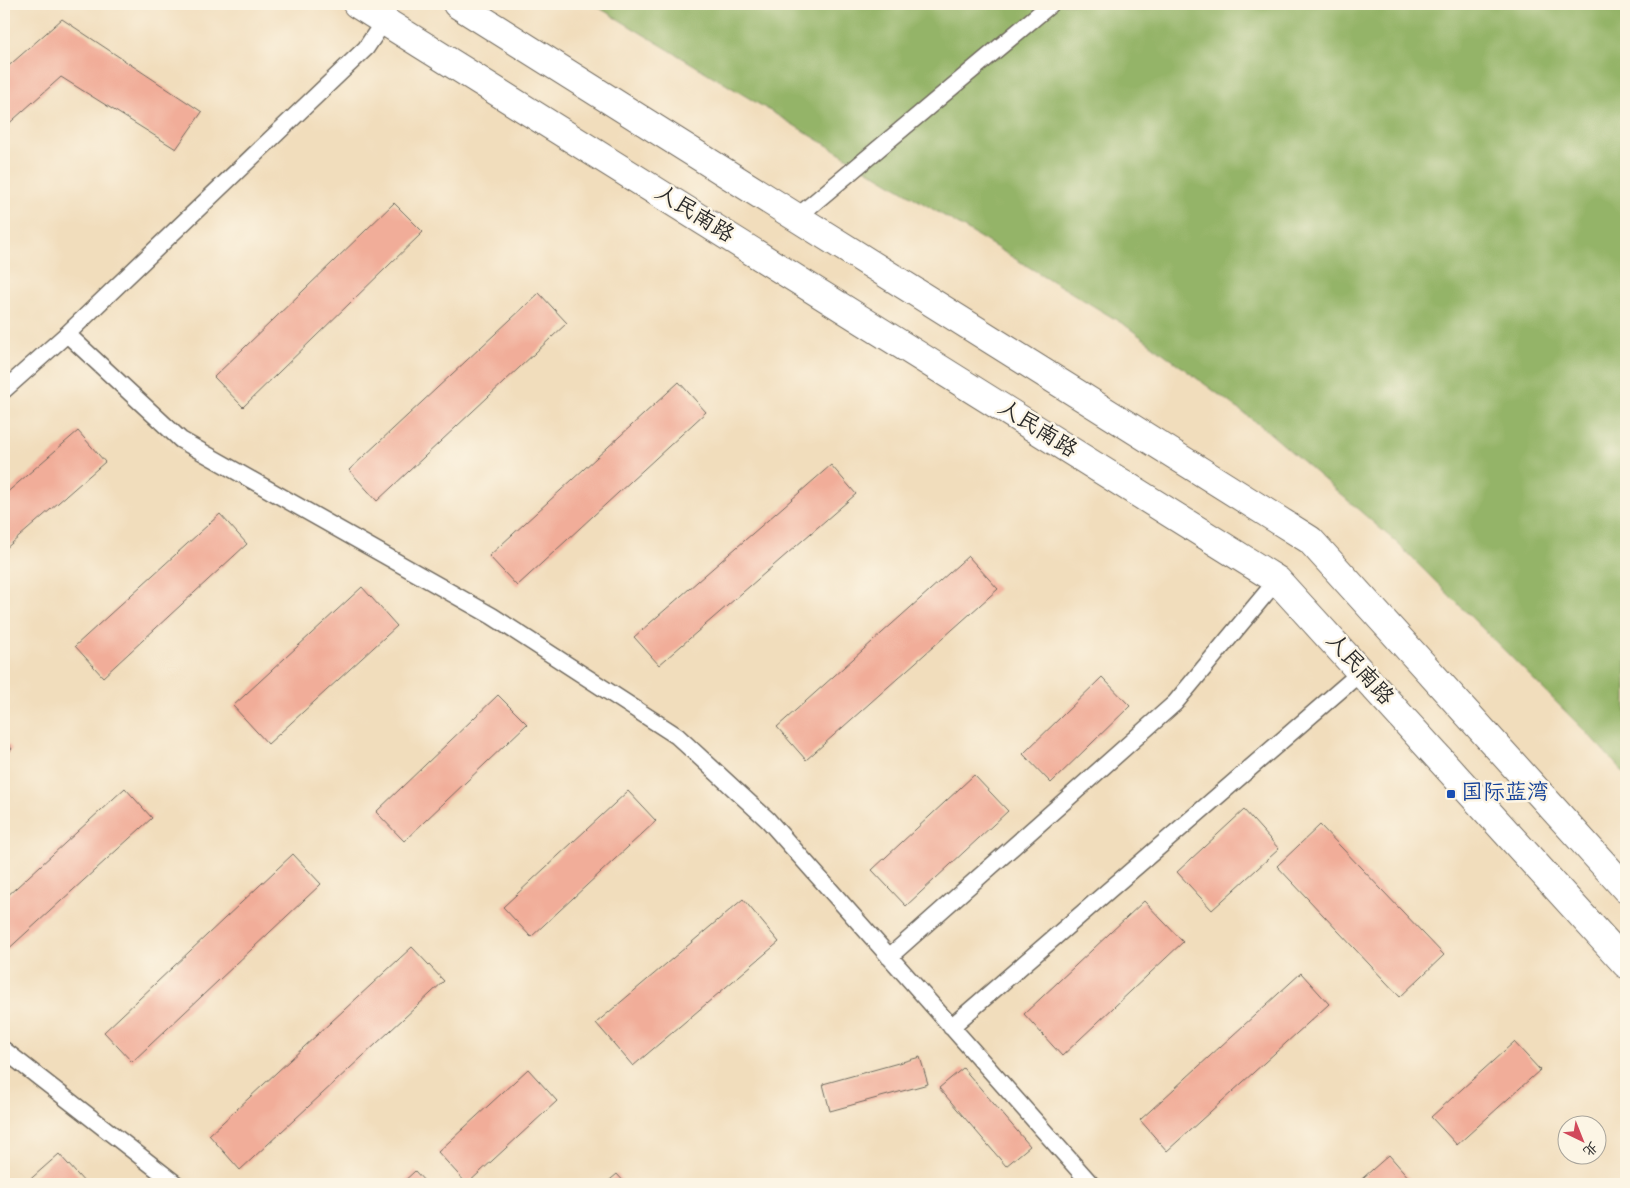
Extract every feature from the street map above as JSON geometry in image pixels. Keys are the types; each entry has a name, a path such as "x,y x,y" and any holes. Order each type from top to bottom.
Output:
{"main road":[{"name":"人民南路","path":"357,4 1277,580 1626,964"},
{"path":"457,4 1310,540 1626,888"}],"lane":[{"path":"797,217 1051,4"},
{"path":"4,390 67,334 366,48 384,21"},
{"path":"67,334 181,440 492,616 677,736 768,820 1091,1184"},
{"path":"889,957 1175,703 1277,580"},
{"path":"951,1027 1361,672"},
{"path":"4,1050 176,1184"}],"green space":[{"path":"593,4 1626,4 1626,775 1589,735 1396,542 1264,428 1125,325"}],"building":[{"path":"62,19 202,112 176,149 61,77 4,128 4,70"},
{"path":"394,203 423,232 243,407 214,377"},
{"path":"539,293 567,323 377,501 349,470"},
{"path":"679,382 706,412 517,586 489,556"},
{"path":"78,431 105,462 4,550 4,495"},
{"path":"831,465 856,494 659,665 634,637"},
{"path":"220,514 247,544 103,677 75,646"},
{"path":"968,556 998,589 806,760 777,727"},
{"path":"362,587 397,626 268,744 233,706"},
{"path":"1102,677 1130,706 1051,783 1023,754"},
{"path":"498,695 527,724 404,841 376,812"},
{"path":"4,739 12,749 4,756"},
{"path":"974,775 1008,811 906,906 872,870"},
{"path":"125,788 152,818 4,953 4,899"},
{"path":"628,791 656,821 531,937 503,907"},
{"path":"1244,810 1279,849 1212,910 1177,872"},
{"path":"1320,825 1444,955 1400,997 1277,866"},
{"path":"293,854 321,884 132,1062 104,1032"},
{"path":"743,899 779,942 633,1066 596,1023"},
{"path":"1144,901 1183,942 1062,1056 1024,1014"},
{"path":"412,947 444,981 240,1170 209,1135"},
{"path":"1301,973 1329,1004 1167,1151 1140,1120"},
{"path":"1514,1042 1540,1070 1457,1145 1431,1117"},
{"path":"920,1057 928,1084 830,1111 823,1084"},
{"path":"963,1068 1030,1146 1006,1166 939,1088"},
{"path":"528,1069 557,1101 467,1184 438,1152"},
{"path":"59,1154 86,1184 25,1184"},
{"path":"1389,1155 1410,1179 1404,1184 1356,1184"},
{"path":"415,1171 427,1184 401,1184"},
{"path":"617,1174 626,1184 605,1184"}],"place":[{"name":"国际蓝湾","path":"1451,794"}]}
